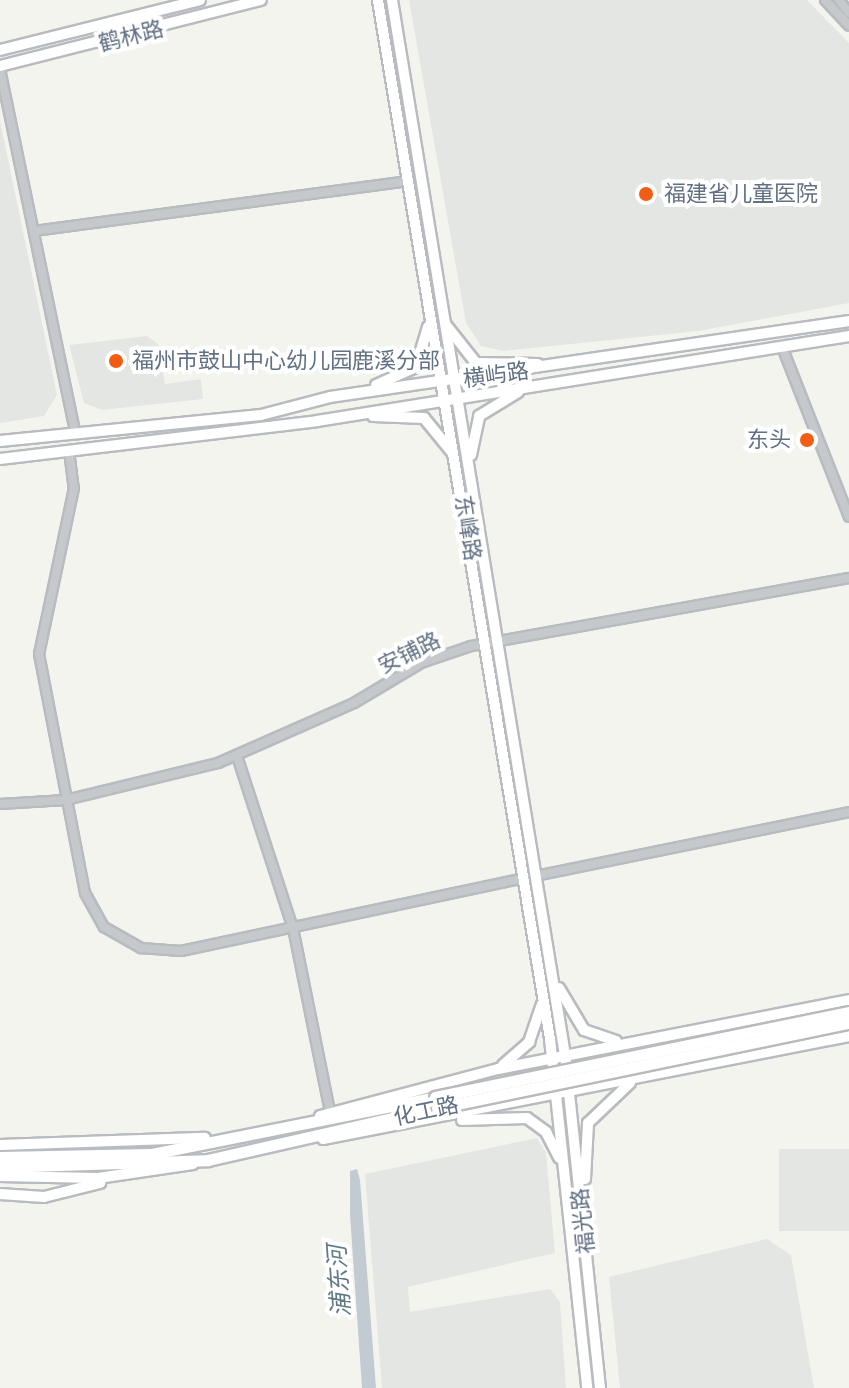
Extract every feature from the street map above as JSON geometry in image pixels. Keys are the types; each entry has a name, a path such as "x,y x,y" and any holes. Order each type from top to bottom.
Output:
{"highway":[{"name":"化工路","path":"0,1167 208,1160 323,1139 439,1108 849,1012"},
{"name":"化工路","path":"0,1157 122,1157 325,1114 439,1108 849,1023"}],"main road":[{"name":"鹤林路","path":"0,50 200,0"},
{"name":"鹤林路","path":"0,68 261,0"},
{"name":"东峰路","path":"378,0 422,257 474,508 530,877 553,1057"},
{"name":"东峰路","path":"392,0 441,314 448,381"},
{"path":"330,397 397,379 420,362 429,338 422,257"},
{"path":"441,314 458,348 476,363 572,365"},
{"name":"横屿路","path":"0,441 75,430 261,415 330,397 572,365 849,321"},
{"name":"横屿路","path":"0,459 335,417 451,397 784,352 849,336"},
{"path":"474,508 469,440 476,421 496,400 539,385"},
{"name":"东峰路","path":"451,397 461,483 492,642"},
{"path":"335,417 424,418 447,441 461,483"},
{"name":"东峰路","path":"530,877 550,963 565,1055"},
{"path":"550,963 584,1030 607,1041 646,1040"},
{"path":"498,1069 529,1042 544,998"},
{"path":"325,1114 553,1057 849,1000"},
{"path":"439,1108 570,1094 849,1036"},
{"name":"福光路","path":"565,1055 600,1388"},
{"name":"福光路","path":"553,1057 587,1388"},
{"path":"583,1221 584,1135 601,1105 633,1080"},
{"path":"439,1108 527,1118 550,1137 565,1174"},
{"name":"化工路","path":"0,1145 205,1138"},
{"path":"0,1194 62,1195 126,1176 208,1160"},
{"path":"0,1176 126,1176"},
{"path":"0,1184 26,1194"}],"street":[{"path":"825,0 849,26"},
{"path":"839,0 849,13"},
{"path":"0,68 75,430"},
{"path":"34,231 409,181"},
{"path":"784,352 849,517"},
{"path":"69,450 74,488 39,647 87,900 117,937 172,952 849,812"},
{"name":"安铺路","path":"0,804 66,800 237,756 421,663 492,642 849,578"},
{"path":"237,756 293,928 325,1114"}],"shaded area":[{"name":"福建省儿童医院","path":"409,0 807,0 849,43 849,303 698,331 503,351 481,346 466,323"},
{"path":"0,121 57,395 44,416 0,423"},
{"name":"福州市鼓山中心幼儿园鹿溪分部","path":"147,336 158,344 165,384 201,379 203,399 102,410 84,403 69,345"},
{"path":"537,1138 546,1153 555,1253 408,1287 410,1312 550,1289 560,1302 566,1388 382,1388 365,1174"},
{"path":"779,1149 849,1149 849,1231 779,1231"},
{"path":"357,1169 376,1388 362,1388 350,1215 350,1171"},
{"path":"767,1239 791,1255 814,1388 620,1388 609,1277"}],"place":[{"name":"福建省儿童医院","path":"646,194"},
{"name":"福州市鼓山中心幼儿园鹿溪分部","path":"116,361"},
{"name":"东头","path":"807,440"}],"water label":[{"name":"浦东河","path":"340,1281"}]}
